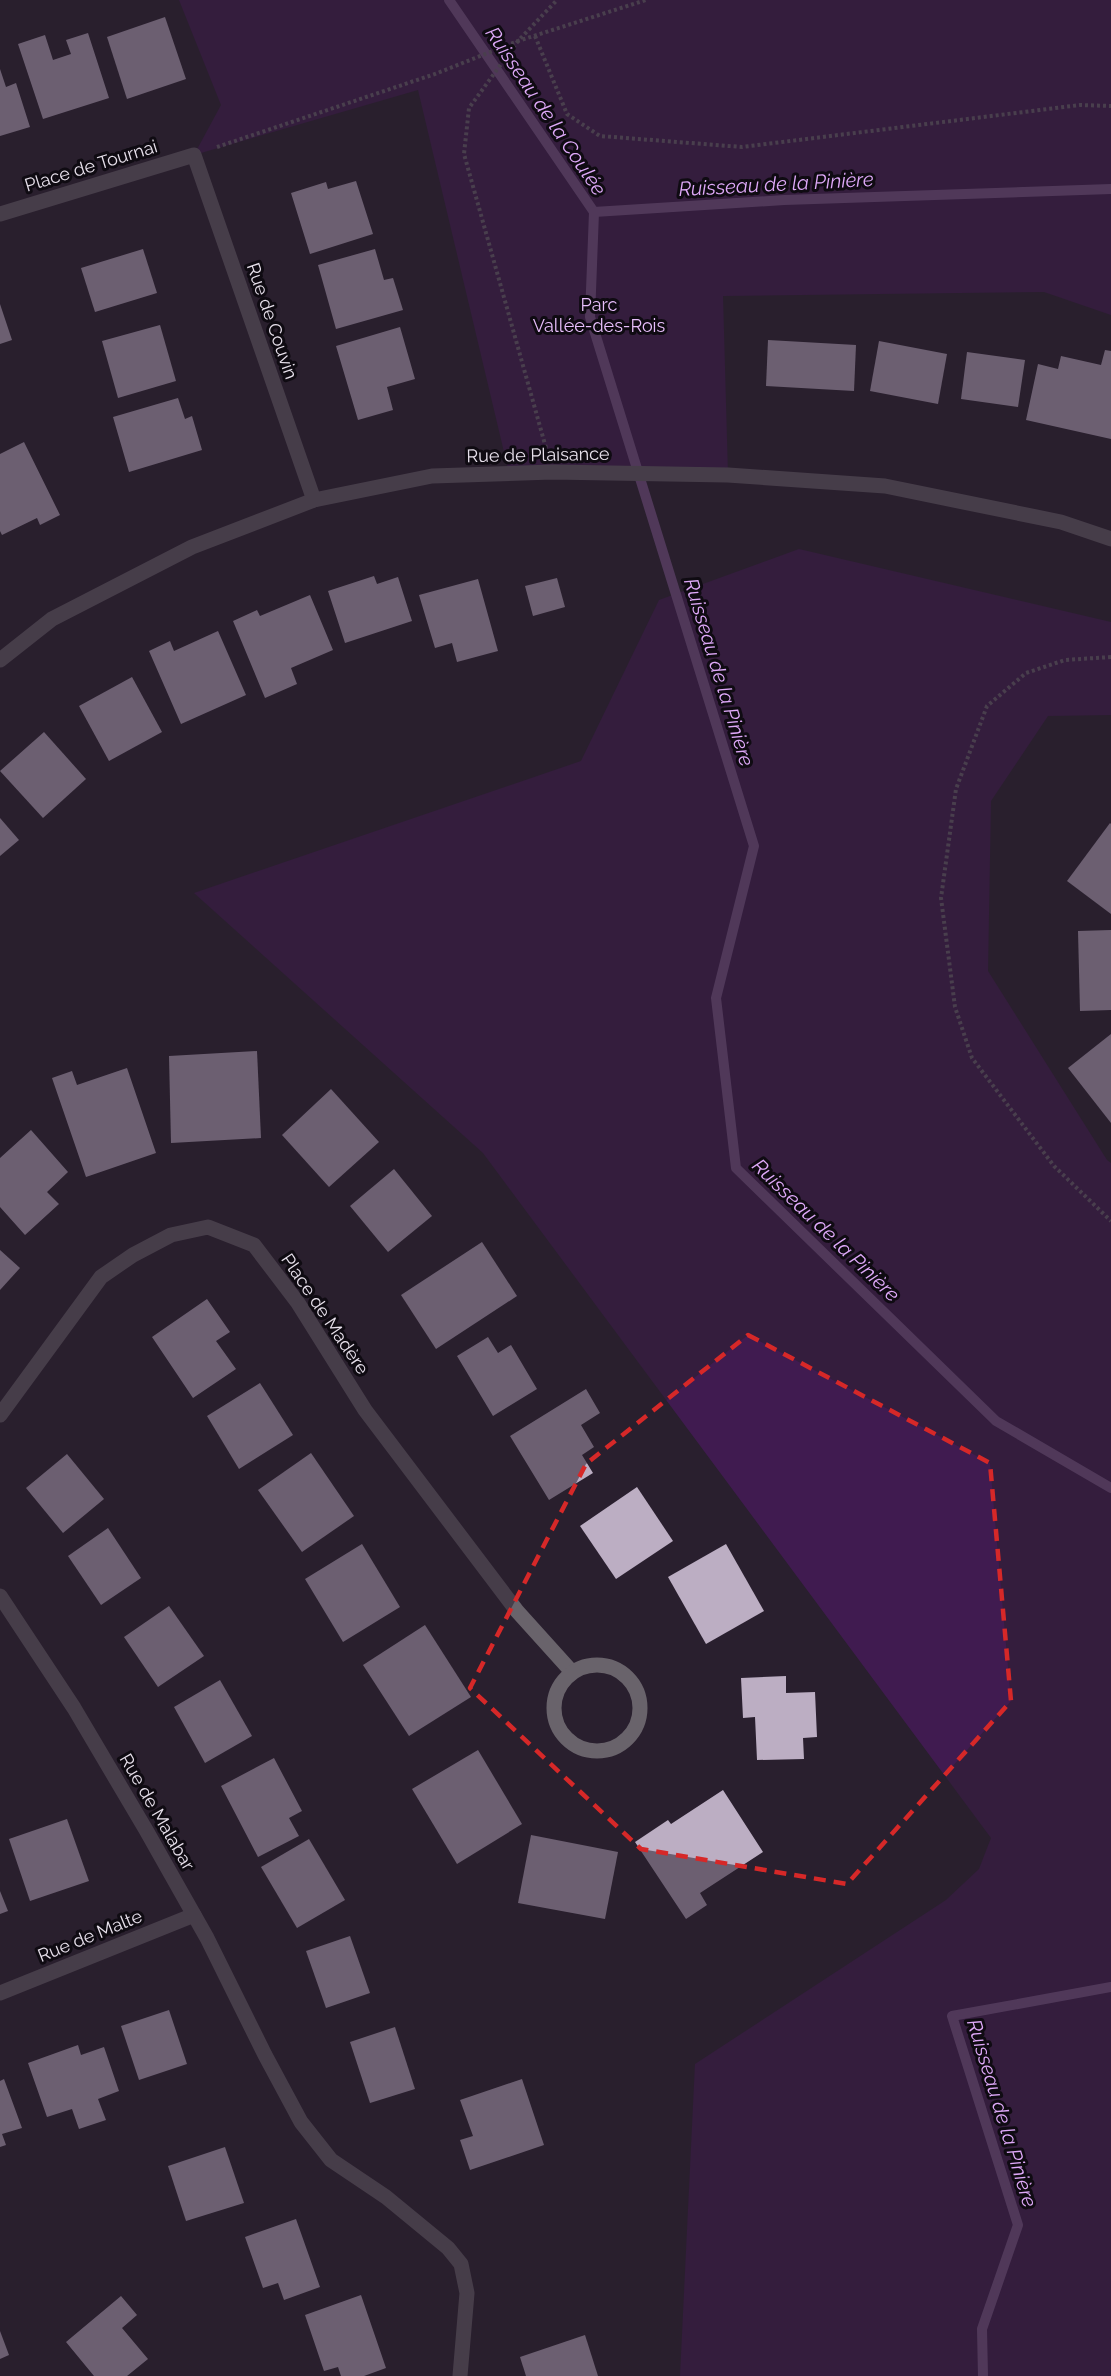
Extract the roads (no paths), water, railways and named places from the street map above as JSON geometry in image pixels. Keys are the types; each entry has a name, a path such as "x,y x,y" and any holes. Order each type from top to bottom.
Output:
{"street":[{"name":"Place de Tournai","path":"0,214 194,155"},
{"name":"Rue de Couvin","path":"194,155 314,500"},
{"name":"Rue de Plaisance","path":"0,660 52,619 182,552 314,500 432,476 552,472 728,475 885,486 1061,522 1111,539"},
{"name":"Place de Madère","path":"0,1415 101,1277 133,1255 171,1235 208,1227 254,1245 298,1303 364,1410 517,1611 572,1672"},
{"name":"Rue de Malabar","path":"0,1596 74,1708 194,1915 301,2122 331,2160 386,2197 448,2248 461,2264 466,2293 460,2376"},
{"path":"598,1664 613,1667 625,1674 635,1685 640,1698 641,1713 628,1739 617,1747 603,1751 588,1751 575,1745 564,1736 556,1724 553,1710 555,1696 561,1682 572,1672 585,1666 598,1664"},
{"name":"Rue de Malte","path":"0,1993 194,1915"}],"waterway":[{"name":"Ruisseau de la Coulée","path":"449,0 594,212"},
{"name":"Ruisseau de la Pinière","path":"1111,189 784,200 594,212 590,317 754,846 716,998 736,1168 996,1421 1111,1488"},
{"name":"Ruisseau de la Pinière","path":"983,2376 982,2329 1018,2225 952,2016 1111,1987"}],"park label":[{"name":"Parc Vallée-des-Rois","path":"599,315"}]}
